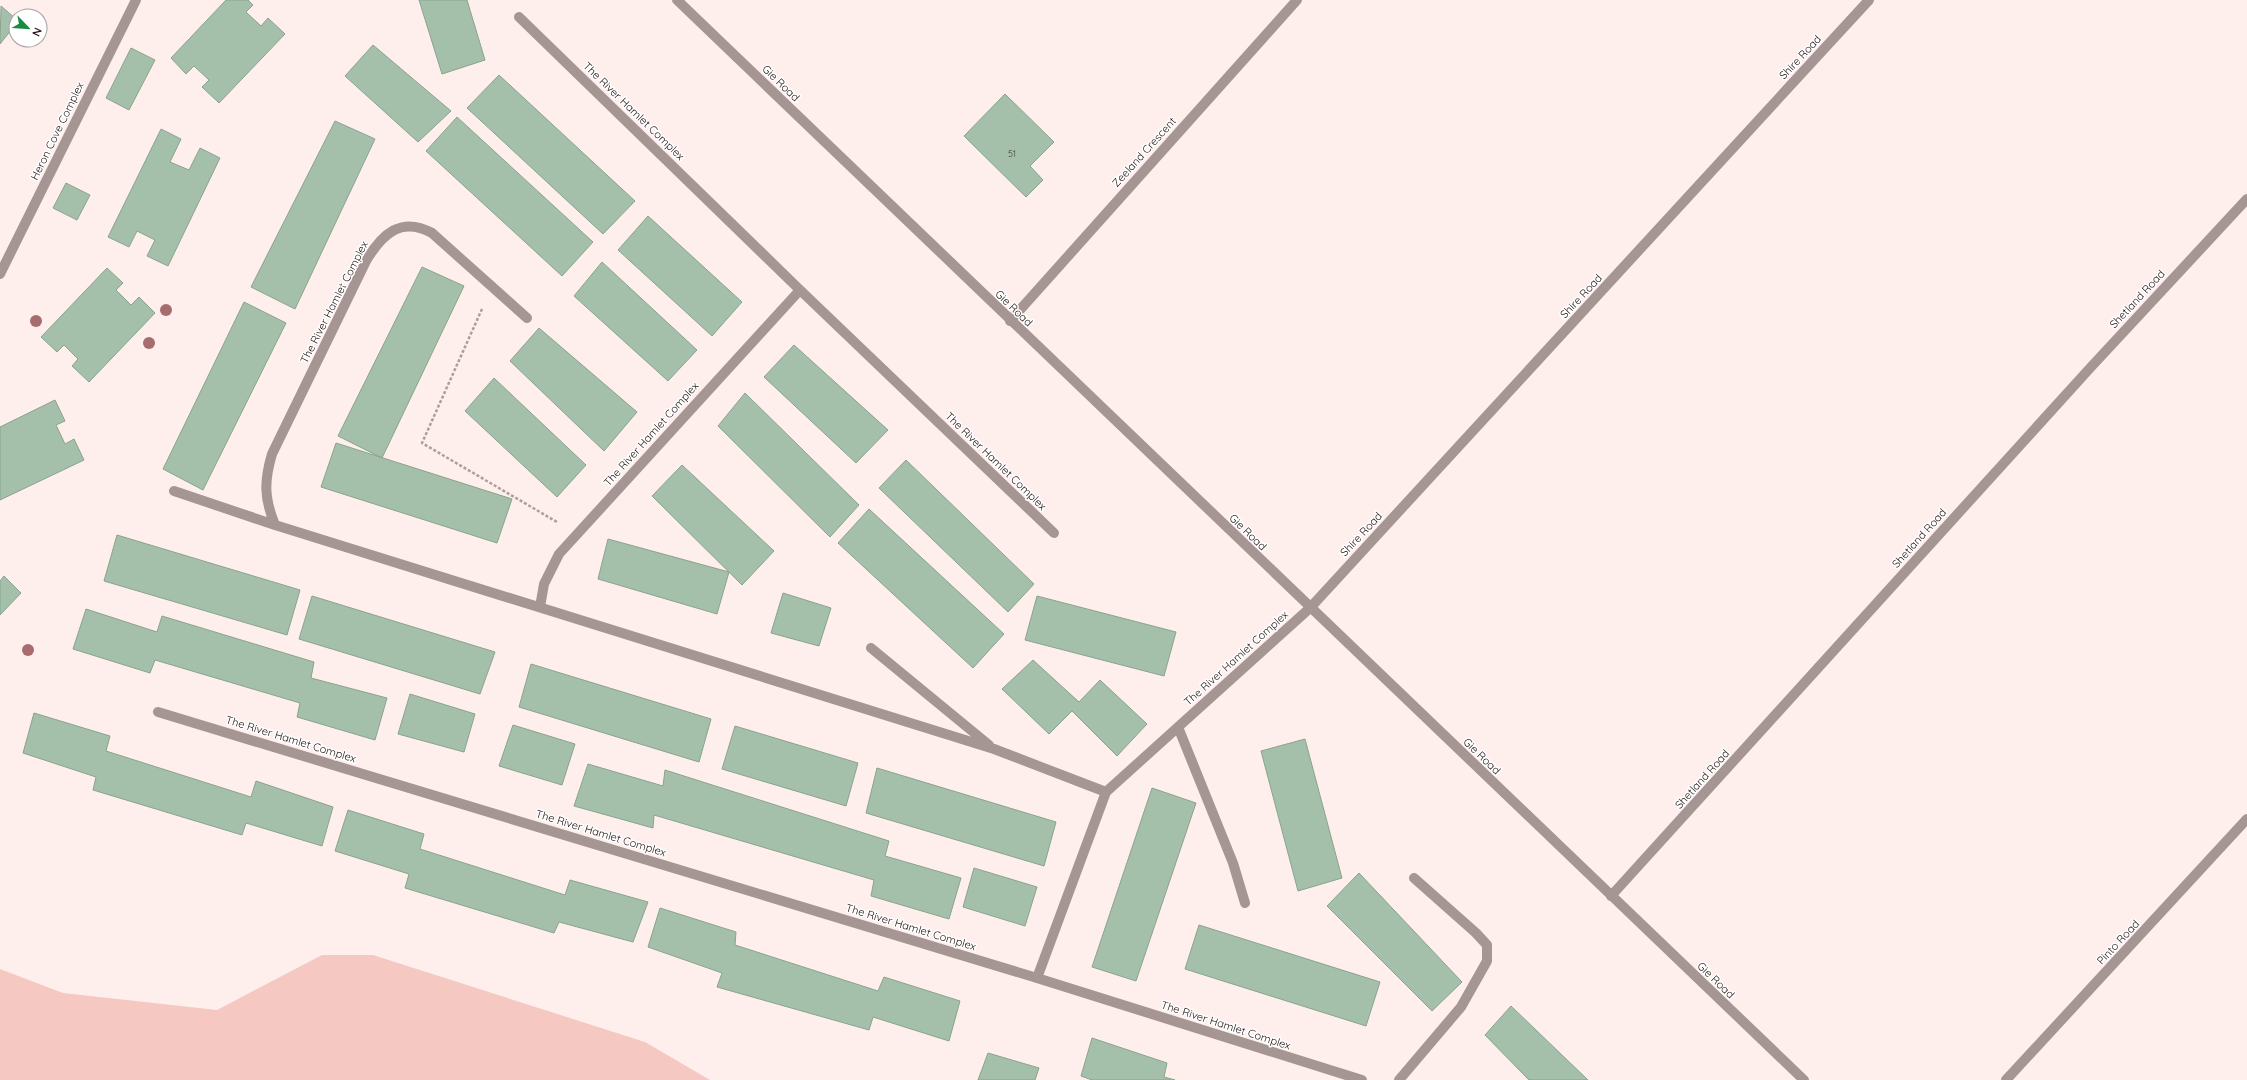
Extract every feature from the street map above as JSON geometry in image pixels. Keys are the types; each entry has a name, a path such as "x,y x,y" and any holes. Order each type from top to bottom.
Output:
{"street":[{"name":"Heron Cove Complex","path":"0,274 136,0"},
{"name":"Gie Road","path":"677,0 1010,321 1804,1080"},
{"name":"Zeeland Crescent","path":"1010,321 1296,0"},
{"name":"Shire Road","path":"1310,608 1869,0"},
{"name":"The River Hamlet Complex","path":"519,17 800,290 1054,533"},
{"name":"Shetland Road","path":"1611,896 2091,366 2247,199"},
{"name":"The River Hamlet Complex","path":"274,525 265,494 265,476 272,454 376,245 387,234 400,227 424,229 432,233 528,318"},
{"name":"The River Hamlet Complex","path":"540,607 544,584 550,569 559,554 800,290"},
{"path":"174,491 274,525 994,749 1106,792"},
{"name":"The River Hamlet Complex","path":"1037,978 1106,792 1310,608"},
{"path":"871,648 994,749"},
{"name":"The River Hamlet Complex","path":"158,712 1037,978 1362,1080"},
{"path":"1178,727 1233,863 1245,903"},
{"name":"Pinto Road","path":"2006,1080 2247,819"},
{"path":"1399,1080 1461,1006 1487,961 1487,945 1482,939 1414,878"}],"path":[{"path":"492,287 422,443 576,534"}],"shaded area":[{"path":"322,955 373,955 645,1042 710,1080 0,1080 0,969 63,993 217,1010"}],"building":[{"path":"226,0 248,0 253,5 246,12 261,26 268,18 285,34 219,103 202,87 209,80 194,66 186,74 171,58"},
{"path":"419,0 467,0 485,60 442,74"},
{"path":"1,6 8,12 8,34 0,44"},
{"path":"373,45 451,111 418,142 345,76"},
{"path":"131,48 155,60 129,110 106,98"},
{"path":"499,75 635,201 603,234 467,108"},
{"path":"1005,94 1054,142 1030,166 1043,180 1026,197 964,136"},
{"path":"457,117 593,242 562,276 426,151"},
{"path":"335,121 375,139 295,309 251,287"},
{"path":"161,129 181,139 170,162 189,170 200,148 220,158 168,266 147,256 155,240 137,231 129,247 108,237"},
{"path":"66,183 90,195 77,220 53,208"},
{"path":"648,216 742,302 712,336 618,250"},
{"path":"602,262 697,350 668,381 574,296"},
{"path":"422,267 464,286 382,458 338,436"},
{"path":"107,268 123,283 116,290 131,305 139,297 155,313 89,382 72,366 78,359 64,345 57,352 41,337"},
{"path":"244,302 286,323 203,490 163,469"},
{"path":"539,328 637,412 604,451 510,361"},
{"path":"794,345 888,430 856,463 764,377"},
{"path":"494,378 586,465 557,497 465,411"},
{"path":"745,393 859,505 830,537 718,426"},
{"path":"55,400 65,421 56,425 65,444 74,439 84,460 0,500 0,427"},
{"path":"336,443 512,499 497,543 321,487"},
{"path":"906,460 1034,584 1008,612 879,488"},
{"path":"682,465 774,551 742,585 652,496"},
{"path":"869,509 1004,634 973,668 838,543"},
{"path":"117,535 300,590 287,635 104,581"},
{"path":"608,539 729,572 717,614 598,579"},
{"path":"4,576 21,593 0,615 0,581"},
{"path":"783,593 831,608 819,646 771,633"},
{"path":"312,596 495,652 480,694 299,639"},
{"path":"1037,596 1176,632 1164,676 1025,640"},
{"path":"86,609 157,632 162,616 314,662 311,678 387,698 375,740 297,717 300,703 155,660 150,673 73,649"},
{"path":"1033,660 1079,702 1100,680 1147,724 1117,756 1072,711 1049,734 1002,689"},
{"path":"531,664 711,719 699,762 519,707"},
{"path":"410,694 475,714 464,752 398,734"},
{"path":"34,713 110,736 106,751 251,797 256,781 333,807 322,846 246,823 242,835 93,790 96,777 23,753"},
{"path":"513,725 575,744 562,785 499,766"},
{"path":"735,726 858,763 846,806 722,769"},
{"path":"1305,739 1342,878 1298,891 1261,751"},
{"path":"588,764 663,786 665,770 889,841 885,856 961,878 949,919 871,896 874,880 654,815 653,828 574,806"},
{"path":"877,768 1056,822 1044,866 866,813"},
{"path":"1152,788 1196,803 1136,981 1092,967"},
{"path":"348,810 424,834 420,849 565,895 570,880 648,902 633,942 559,922 554,933 405,888 409,874 335,851"},
{"path":"974,868 1037,887 1025,926 963,907"},
{"path":"1359,873 1462,982 1432,1011 1327,906"},
{"path":"660,908 736,932 735,945 878,991 884,977 960,1001 949,1041 873,1017 869,1030 717,987 722,973 648,947"},
{"path":"1199,925 1380,982 1366,1026 1185,969"},
{"path":"1511,1006 1588,1080 1529,1080 1485,1035"},
{"path":"1092,1038 1167,1063 1164,1077 1175,1080 1092,1080 1081,1076"},
{"path":"988,1053 1039,1068 1035,1080 978,1080"}]}
